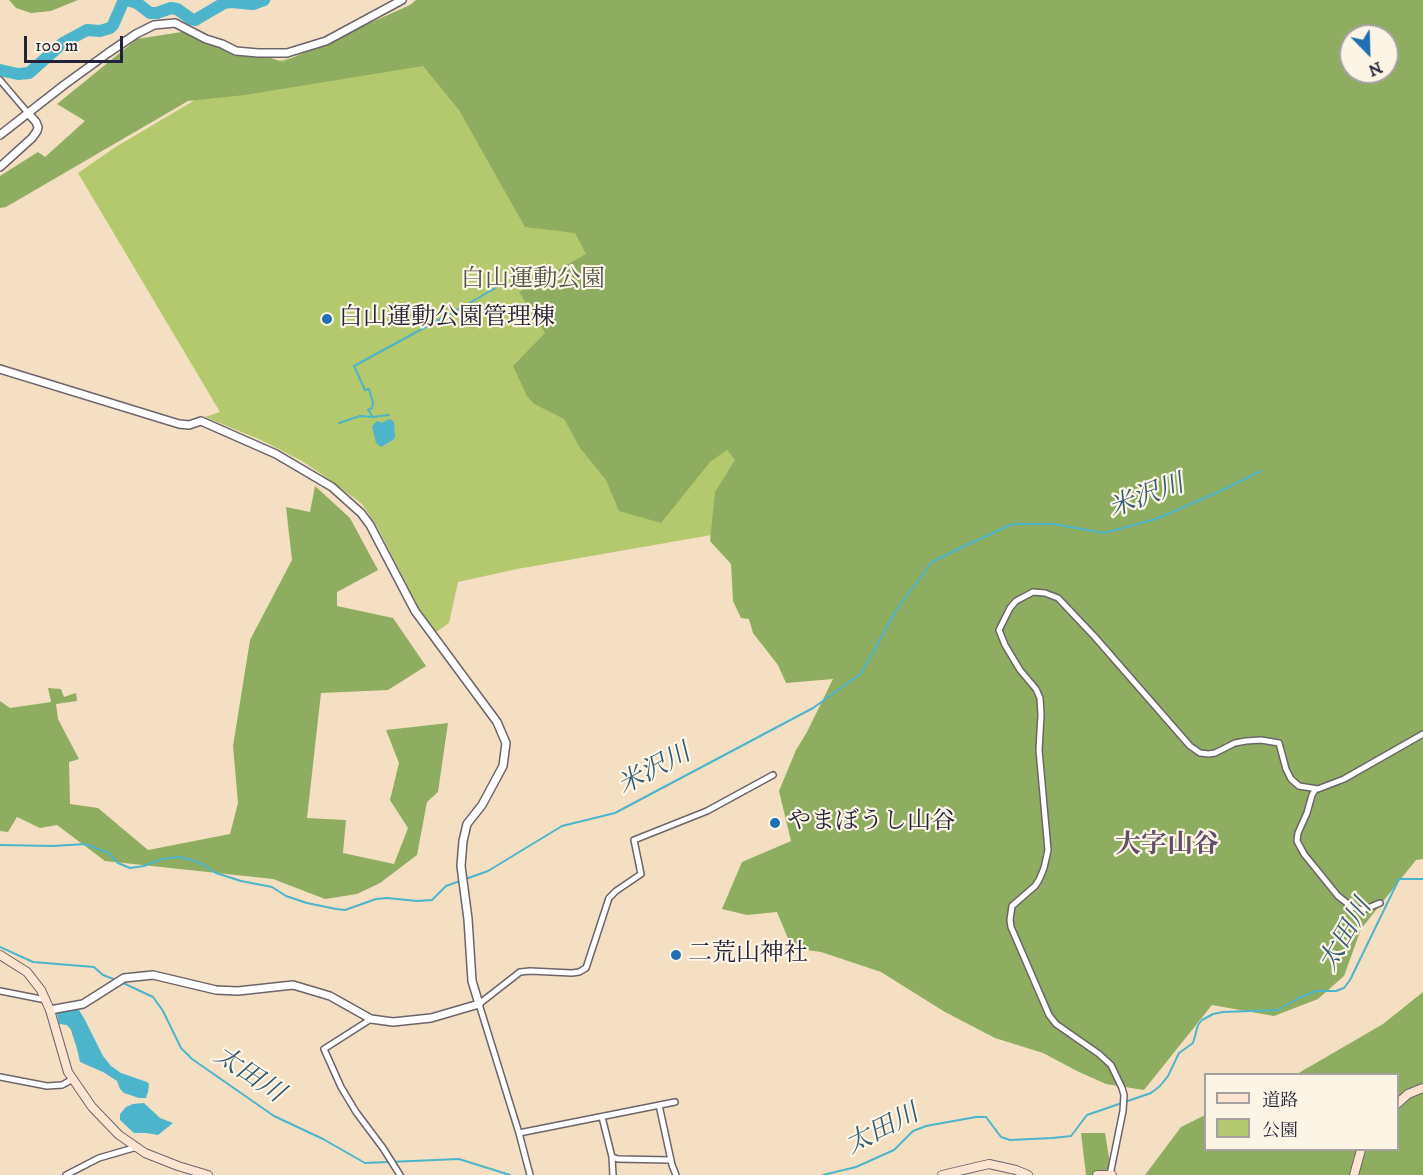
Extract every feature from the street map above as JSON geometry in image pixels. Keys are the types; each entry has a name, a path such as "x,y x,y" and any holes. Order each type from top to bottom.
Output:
{"main road":[{"path":"0,955 27,972 41,990 47,1000 69,1072 93,1107 119,1135 145,1153 208,1175"},
{"path":"1399,1102 1408,1094 1423,1088"},
{"path":"1354,1175 1360,1151"},
{"path":"942,1175 989,1164 1028,1175"},
{"path":"1097,1175 1111,1175"}],"street":[{"path":"0,135 108,52 154,25 175,23 236,51 287,53 326,41 402,0"},
{"path":"0,80 38,127 32,138 0,167"},
{"path":"0,369 179,424 189,425 201,422 276,454 332,486 361,513 370,525 415,611 497,722 506,743 503,766 482,805 467,824 461,866 468,919 472,981 530,1175"},
{"path":"1111,1175 1123,1111 1122,1088 1111,1065 1056,1024 1049,1015 1010,920 1012,906 1039,880 1048,850 1039,750 1040,698 1036,689 1020,670 999,630 1010,608 1016,601 1033,592 1045,593 1058,598 1190,746 1200,753 1209,754 1246,741 1261,740 1279,743 1286,769 1291,779 1299,786 1315,790 1344,779 1423,734"},
{"path":"50,1011 82,1004 124,978 153,975 216,990 238,991 293,985 330,996 371,1019 393,1022 430,1018 479,1004 520,972 579,972 586,968 609,898 641,874 634,840 707,811 773,775"},
{"path":"1315,790 1298,833 1298,841 1304,854 1338,896 1352,907 1363,910 1380,903"},
{"path":"0,991 47,1000"},
{"path":"371,1019 324,1049 351,1104 400,1175"},
{"path":"0,1077 47,1086 62,1085 73,1079"},
{"path":"519,1133 675,1102"},
{"path":"658,1106 670,1160 676,1175"},
{"path":"602,1117 612,1157 613,1175"},
{"path":"66,1175 99,1158 137,1147"},
{"path":"612,1157 670,1160"}],"green space":[{"path":"9,0 78,0 51,11 31,13 16,8"},
{"path":"416,0 1423,0 1423,859 1416,860 1361,929 1344,976 1318,999 1274,1016 1212,1005 1144,1090 1106,1084 1043,1053 995,1038 945,1012 881,972 821,952 792,948 777,912 747,915 722,909 742,862 791,841 779,791 796,750 833,679 786,683 778,665 753,633 749,619 741,618 733,601 731,564 710,541 715,492 735,460 727,450 710,462 661,523 619,511 606,480 580,448 564,419 534,404 527,396 513,366 545,333 519,292 586,254 575,233 525,227 459,110 423,66 245,95 188,101 6,207 0,208 0,176 38,152 45,157 85,121 57,104 137,39 188,31 283,62 410,5"},
{"name":"白山運動公園","path":"424,0 780,523 517,569 458,582 449,623 435,633 419,609 378,528 362,504 302,461 261,440 205,417 220,412 78,173 114,148 249,68 365,40"},
{"path":"315,486 350,518 378,570 337,592 337,606 393,618 426,666 388,690 321,693 307,818 346,820 343,853 394,864 408,828 390,800 399,763 386,730 448,723 438,792 427,802 417,855 380,883 357,894 325,899 273,879 105,861 57,825 40,828 17,817 8,832 0,831 0,701 10,708 51,702 48,688 61,689 64,697 76,693 77,701 56,704 58,719 79,759 69,762 70,804 98,808 148,850 230,834 238,803 233,746 250,640 292,560 286,507 310,512"},
{"path":"1423,992 1423,1175 1145,1175 1181,1127 1204,1116 1204,1151 1399,1151 1399,1073 1299,1073 1383,1024"},
{"path":"1081,1133 1105,1133 1112,1175 1086,1175"}],"water":[{"path":"389,419 394,423 395,437 381,447 376,443 372,426 377,421 382,423"},
{"path":"79,1010 103,1056 111,1066 121,1073 149,1084 146,1098 124,1093 117,1081 80,1062 71,1030 67,1025 59,1024 57,1013"},
{"path":"144,1103 160,1118 173,1123 158,1135 134,1133 120,1120 120,1114 126,1107"}],"waterway":[{"path":"0,70 18,74 29,73 63,43 87,30 100,31 110,28 123,2 127,0 137,3 150,13 171,8 195,20 224,3 253,4 264,0"},
{"path":"468,304 504,283"},
{"path":"373,417 368,410 372,408 373,403 369,389 365,390 354,366 468,304 471,308 488,311 495,318"},
{"path":"339,423 360,416 389,415"},
{"name":"米沢川","path":"0,845 85,844 109,853 118,863 130,868 144,866 162,859 180,857 204,865 216,873 272,887 286,896 336,909 345,910 376,899 432,900 446,886 488,871 562,826 615,813 813,708 861,674 895,612 932,562 1013,524 1054,524 1104,533 1156,519 1261,471"},
{"name":"太田川","path":"823,1175 856,1167 894,1150 913,1131 926,1126 976,1117 986,1117 1001,1137 1010,1140 1071,1136 1087,1115 1151,1093 1160,1086 1168,1076 1179,1053 1193,1043 1198,1025 1213,1014 1278,1010 1316,991 1336,991 1344,988 1399,879 1423,879"},
{"name":"太田川","path":"0,947 33,962 94,967 103,975 116,980"},
{"name":"太田川","path":"121,982 153,997 163,1011 181,1048 192,1059 274,1116 323,1139 365,1163 459,1159 510,1175"}],"place":[{"name":"白山運動公園管理棟","path":"327,319"},
{"name":"やまぼうし山谷","path":"775,823"},
{"name":"二荒山神社","path":"676,955"}],"district":[{"name":"大字山谷","path":"1167,847"}]}
